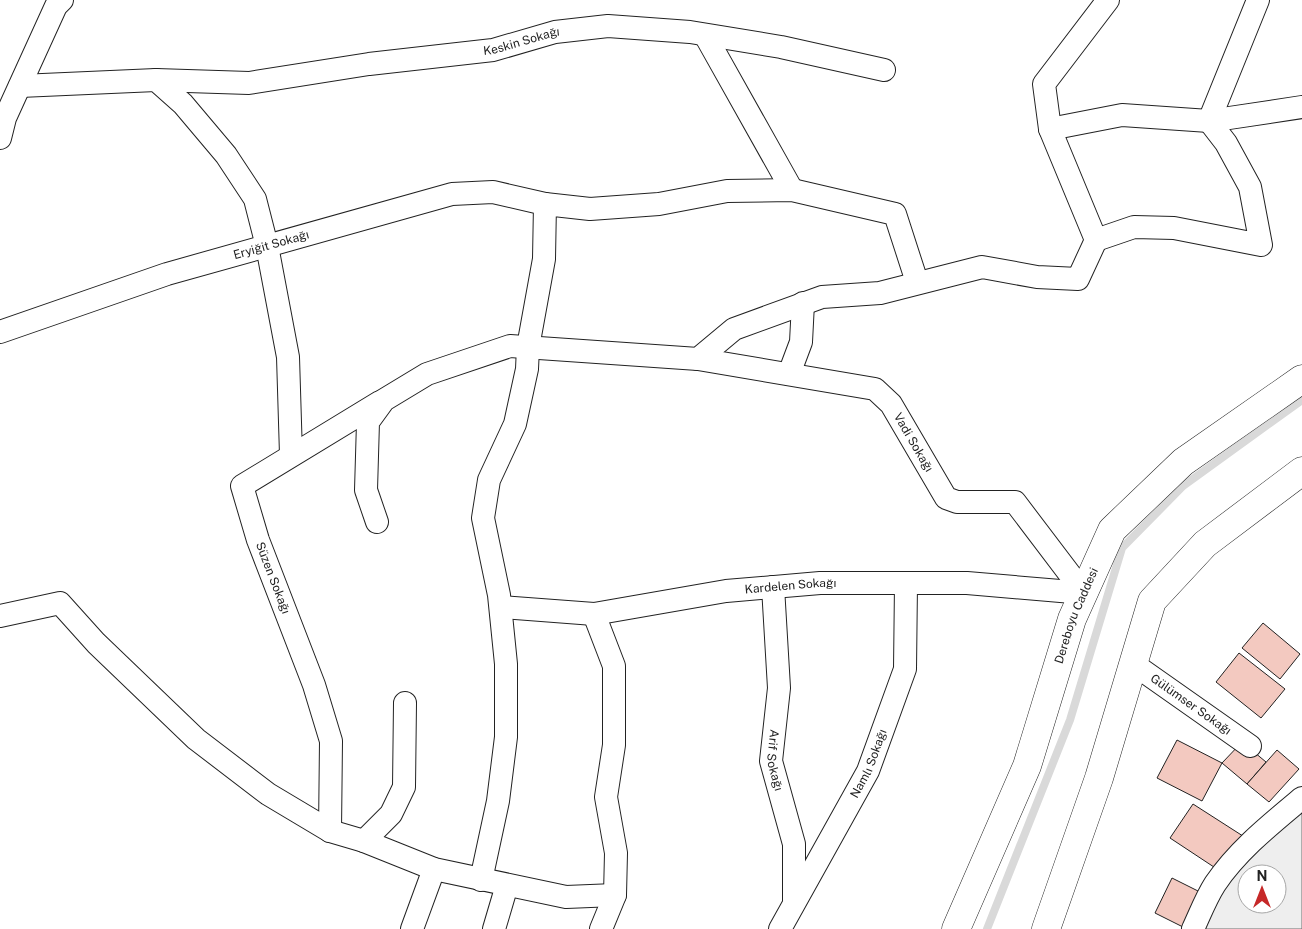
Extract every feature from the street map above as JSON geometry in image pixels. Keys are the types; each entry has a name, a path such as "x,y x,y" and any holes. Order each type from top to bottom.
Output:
{"main road":[{"name":"Dereboyu Caddesi","path":"956,929 1027,766 1072,619 1112,530 1183,462 1302,379"},
{"path":"1046,929 1099,778 1152,601 1205,544 1302,471"}],"street":[{"path":"0,138 6,118 20,86 56,6 62,0"},
{"path":"1096,240 1050,129 1044,84 1108,0"},
{"path":"1208,121 1258,0"},
{"name":"Keskin Sokağı","path":"20,86 156,80 249,83 369,64 493,50 556,32 608,26 705,35 781,47 884,70"},
{"path":"705,35 792,190"},
{"path":"156,80 183,104 226,155 255,199 267,246 288,357 291,455"},
{"path":"1050,129 1122,115 1208,121 1302,107"},
{"path":"698,359 734,329 822,296 880,293 917,282 982,267 1037,277 1078,279 1096,240 1134,227 1174,228 1260,245 1250,187 1226,143 1208,121"},
{"name":"Eryiğit Sokağı","path":"1,332 167,274 452,194 493,192 545,204 590,209 659,204 727,191 792,190 895,214 917,282"},
{"path":"481,880 498,801 506,737 506,664 501,607 483,518 489,480 515,424 527,369 528,347 544,259 545,204"},
{"path":"789,374 801,342 803,303"},
{"name":"Süzen Sokağı","path":"330,831 331,741 314,685 258,540 242,486 427,374 510,346 528,347"},
{"name":"Vadi Sokağı","path":"528,347 698,359 875,389 891,404 946,498 956,502 1014,502 1084,593"},
{"path":"377,522 366,490 368,422 384,400"},
{"name":"Kardelen Sokağı","path":"501,607 594,614 726,591 855,582 906,584 967,583 1084,593"},
{"name":"Namlı Sokağı","path":"780,929 868,771 905,669 906,584"},
{"name":"Arif Sokağı","path":"773,587 779,688 771,761 794,844 794,902"},
{"path":"0,616 60,603 96,643 196,739 268,794 330,831 364,841 434,870 566,897 615,895"},
{"path":"594,614 614,666 614,745 606,797 616,853 615,895 601,929"},
{"name":"Gülümser Sokağı","path":"1132,663 1250,746"},
{"path":"364,841 391,814 404,787 405,703"},
{"path":"1193,929 1215,884 1223,874 1256,836 1302,798"},
{"path":"412,929 434,870"},
{"path":"494,929 507,885"}],"shaded area":[{"path":"1302,799 1302,929 1199,929 1253,828"}],"building":[{"path":"1263,623 1300,654 1280,679 1242,648"},
{"path":"1239,653 1285,689 1261,718 1216,682"},
{"path":"1177,740 1222,763 1202,801 1157,778"},
{"path":"1242,742 1266,762 1247,784 1222,763"},
{"path":"1277,750 1299,769 1269,802 1247,784"},
{"path":"1193,804 1246,838 1223,873 1170,838"},
{"path":"1172,878 1204,894 1187,929 1155,913"}],"waterway":[{"path":"987,929 1070,720 1122,548 1183,486 1302,400"}]}
